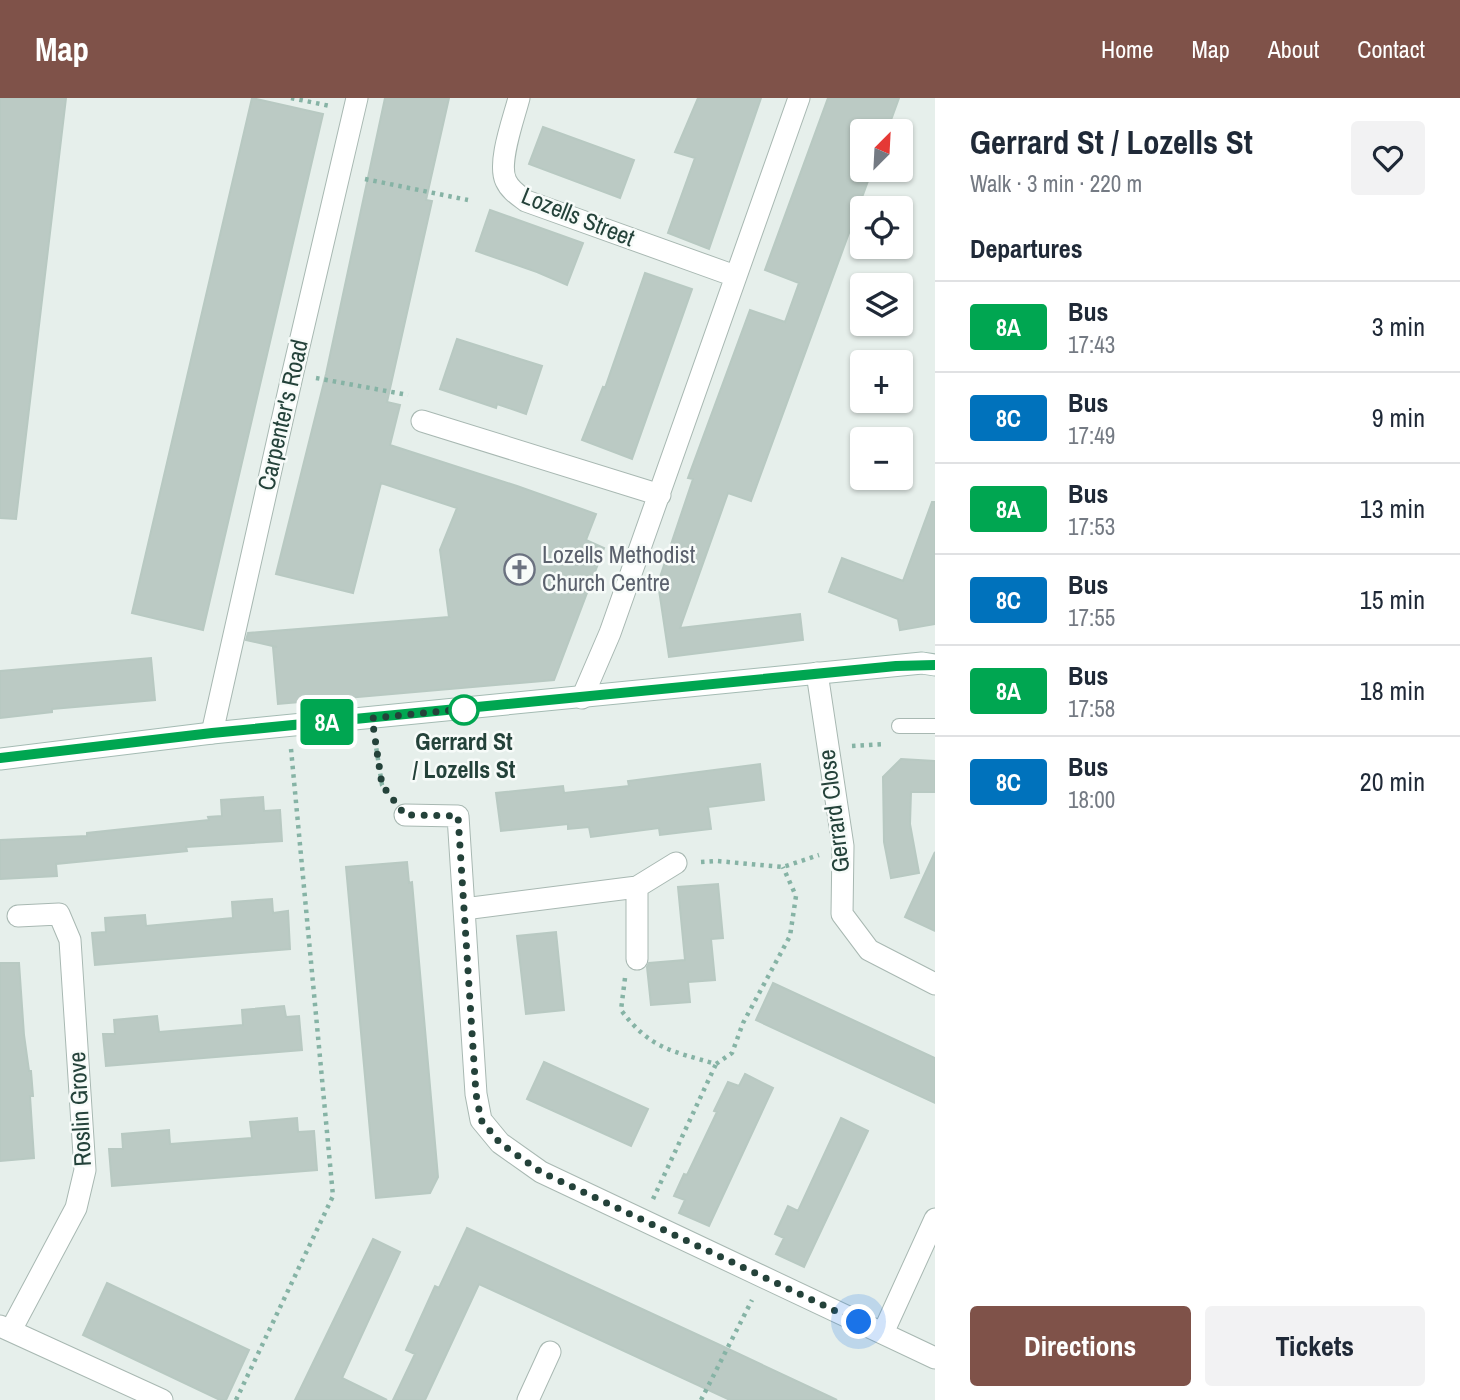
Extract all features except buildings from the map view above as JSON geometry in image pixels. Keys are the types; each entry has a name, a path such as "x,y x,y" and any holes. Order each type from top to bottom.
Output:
{"street":[{"name":"Lozells Street","path":"519,98 502,167 505,180 514,192 526,201 736,276"},
{"path":"582,698 610,633 660,495 799,98"},
{"name":"Carpenter's Road","path":"212,733 356,104"},
{"path":"422,421 660,495"},
{"path":"0,758 212,733 922,663 935,665"},
{"name":"Gerrard Close","path":"817,673 843,846 842,914 869,950 935,984"},
{"path":"405,815 458,816 476,1094 481,1120 500,1143 541,1172 935,1358"},
{"path":"464,909 636,887 676,863"},
{"path":"636,887 637,959"},
{"name":"Roslin Grove","path":"6,1328 76,1208 85,1170 70,940 59,914 18,916"},
{"path":"883,1333 935,1219"},
{"path":"6,1328 162,1400"},
{"path":"528,1400 550,1352"}],"lane":[{"path":"899,726 935,726"}],"path":[{"path":"291,98 356,104"},
{"path":"340,173 468,200"},
{"path":"293,372 327,381 408,395"},
{"path":"372,718 382,785 405,815"},
{"path":"236,1400 333,1196 287,726"},
{"path":"827,748 897,743 899,726"},
{"path":"676,863 717,861 783,867 843,846"},
{"path":"643,1220 716,1064 732,1053 743,1023 790,936 796,896 783,867"},
{"path":"637,959 626,972 621,1010 636,1030 660,1047 716,1064"},
{"path":"701,1400 763,1277"}],"bus line":[{"name":"8A","path":"0,758 212,733 922,663 935,665"}],"place":[{"name":"Lozells Methodist Church Centre","path":"519,569"},
{"name":"Gerrard St / Lozells St","path":"464,710"}],"route":[{"path":"464,710 475,708 372,718 382,785 405,815 458,816 470,1015 476,1094 481,1120 500,1143 541,1172 859,1322"}]}
